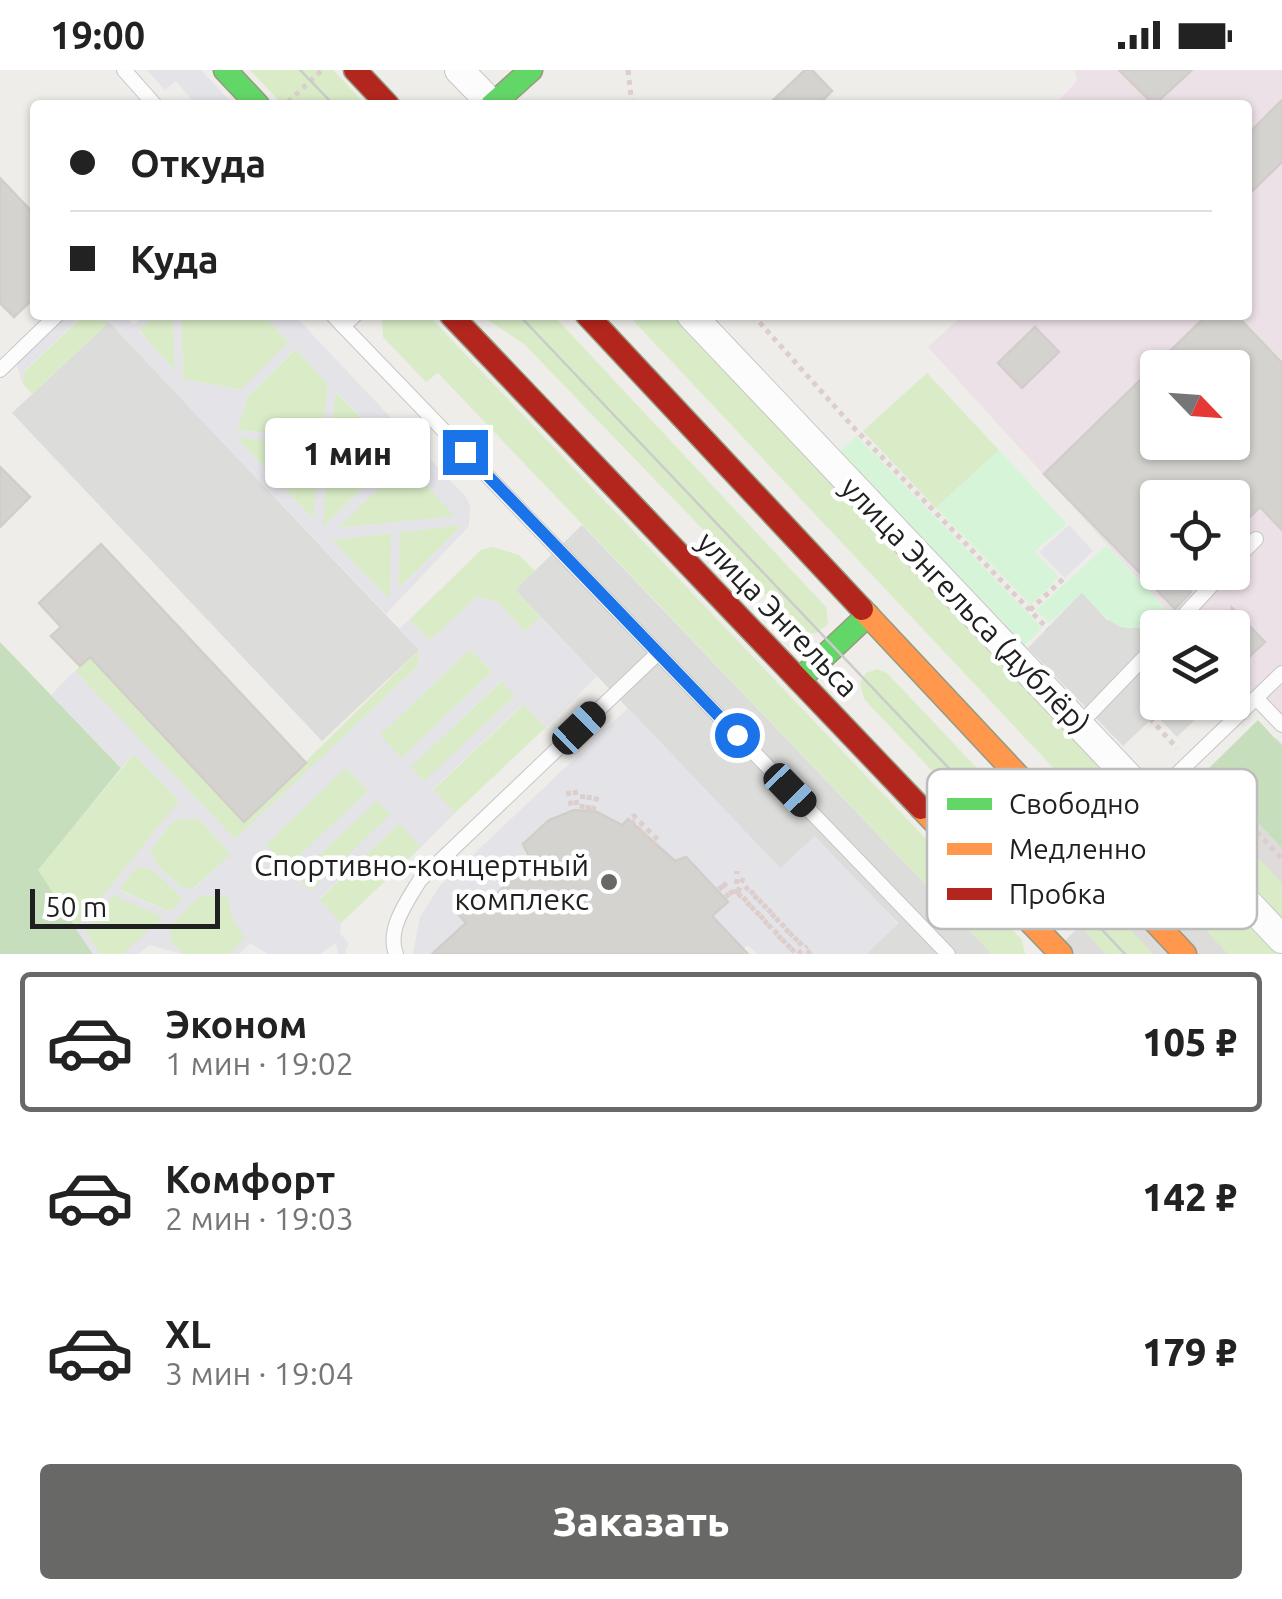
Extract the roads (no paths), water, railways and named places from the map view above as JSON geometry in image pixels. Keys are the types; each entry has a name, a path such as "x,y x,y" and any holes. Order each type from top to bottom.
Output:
{"main road":[{"path":"225,70 253,100"},
{"path":"355,70 383,100"},
{"path":"498,100 531,70"},
{"name":"улица Энгельса","path":"457,320 927,815"},
{"path":"592,320 1012,769"},
{"path":"799,680 868,615"},
{"name":"улица Энгельса","path":"1034,929 1056,952"},
{"path":"1162,929 1185,954"}],"street":[{"path":"459,70 488,100"},
{"name":"улица Энгельса (дублёр)","path":"697,320 1122,769"},
{"name":"улица Энгельса (дублёр)","path":"1257,912 1282,938"}],"lane":[{"path":"124,70 151,100"},
{"path":"0,370 52,320"},
{"path":"345,320 948,954"},
{"path":"1250,544 1256,538"},
{"path":"1189,610 1207,590"},
{"path":"396,954 392,946 400,912 420,880 658,652"},
{"path":"1080,724 1140,662"},
{"path":"1182,769 1282,674"},
{"path":"1256,698 1282,725"}],"tram line":[{"path":"300,70 329,100"},
{"path":"524,320 950,769"},
{"path":"1101,929 1125,954"}],"place":[{"name":"Спортивно-концертный комплекс","path":"609,882"}]}
